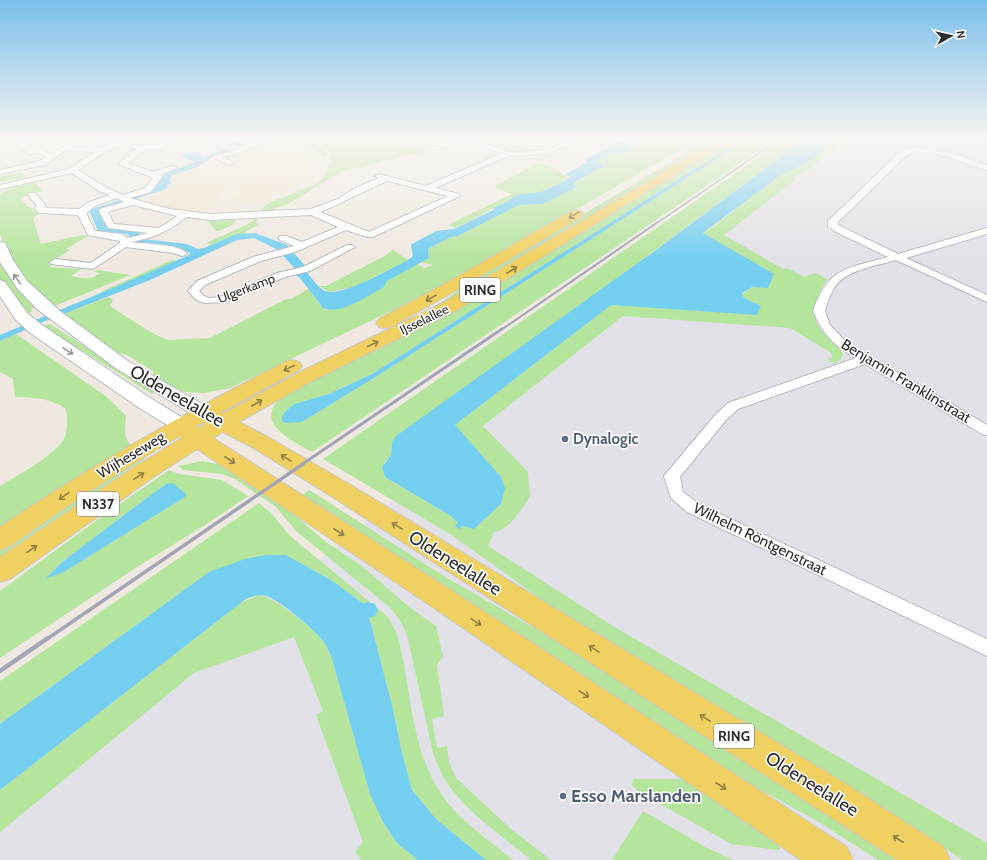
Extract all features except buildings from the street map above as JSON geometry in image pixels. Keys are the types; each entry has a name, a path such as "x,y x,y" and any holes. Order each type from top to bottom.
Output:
{"main road":[{"path":"613,192 635,179"},
{"name":"IJsselallee","path":"201,425 451,306 661,179"},
{"name":"IJsselallee","path":"201,425 295,365 400,316 586,208"},
{"name":"Oldeneelallee","path":"0,246 3,255 25,290 60,320 201,425 444,600 834,860"},
{"name":"Oldeneelallee","path":"0,285 20,316 36,329 148,406 201,425 260,442 340,490 830,795 931,860"},
{"name":"Wijheseweg","path":"0,540 76,488 201,425"},
{"name":"Wijheseweg","path":"0,571 144,472 201,425"}],"street":[{"path":"0,187 35,179"},
{"path":"87,179 102,189 125,199 184,215 215,217 312,212 341,201 379,179"},
{"path":"156,179 148,190 125,199 103,211 111,226 161,234"},
{"path":"312,212 346,227 370,235 456,196 391,179"},
{"path":"426,189 450,179"},
{"path":"877,179 833,222 833,226 987,299"},
{"path":"32,195 42,206 39,208 42,211 81,212 92,204 125,199"},
{"path":"81,212 91,232 122,237 126,242 175,250 182,253"},
{"path":"55,262 93,266 126,242 161,234 184,215"},
{"name":"Ulgerkamp","path":"346,227 281,254 257,259 201,283 193,291 200,298 216,302 281,275 306,269 350,247"},
{"name":"Benjamin Franklinstraat","path":"987,231 849,271 840,275 833,280 828,288 819,311 825,326 842,345 987,431"},
{"path":"370,235 372,240 378,242"},
{"path":"283,238 320,261"},
{"name":"Wilhelm Röntgenstraat","path":"866,359 733,406 672,476 676,494 693,508 987,648"}],"shaded area":[{"path":"171,179 313,179 253,204 241,199 231,202 238,187 227,185 208,210 200,213 177,210 144,201 158,197 153,194 172,188 175,181"},
{"path":"787,179 987,179 987,860 0,860 0,822 483,426 723,235 745,210"}],"green space":[{"path":"0,179 19,179 0,182"},
{"path":"322,179 329,179 286,205 275,208 274,212 261,211 271,202 319,183"},
{"path":"508,179 568,179 541,192 520,194 456,228 448,225 512,194 494,187"},
{"path":"582,179 629,179 437,289 230,388 204,393 176,390 154,377 153,371 125,354 115,353 64,314 108,297 113,300 110,306 114,309 154,334 168,340 209,338 286,299 291,299 308,289 323,308 327,310 385,285 386,281 417,264 424,267 423,269 433,265 421,262 429,258 428,249 451,237 458,236 519,205 543,204 575,188 576,186 574,184"},
{"path":"642,179 655,179 496,275 410,320 435,306 486,272"},
{"path":"667,179 679,179 372,374 329,394 294,404 302,422 374,378 685,179 717,179 312,452 293,441 277,429 272,421 272,413 275,404 284,394 515,273"},
{"path":"727,179 751,179 391,446 391,455 384,463 385,477 451,516 461,524 465,526 475,525 489,514 455,425 611,305 757,314 761,306 744,298 742,294 752,287 768,287 774,274 703,234 775,179 796,179 724,235 783,269 787,268 804,277 816,273 827,279 816,302 815,316 821,330 842,352 843,354 841,359 835,364 827,360 833,357 830,352 790,328 623,316 483,426 528,472 530,497 510,523 494,532 488,546 616,628 987,843 987,860 963,860 856,793 597,639 450,534 323,459"},
{"path":"34,182 43,191 20,198 28,207 40,213 33,218 41,244 83,235 88,236 66,249 70,250 51,262 53,263 49,267 76,269 82,267 87,268 82,269 71,276 83,278 96,276 100,273 94,272 97,270 130,275 55,306 28,286 7,254 0,233 0,194 9,189"},
{"path":"255,219 258,219 256,223 259,225 246,231 245,234 236,234 211,245 206,243 246,225"},
{"path":"236,220 227,228 216,231 208,221"},
{"path":"393,250 408,260 354,287 329,292 319,286 326,286 383,257"},
{"path":"0,258 5,269 34,308 31,310 33,312 25,314 5,290 0,280"},
{"path":"172,260 177,261 134,280 89,297"},
{"path":"48,324 156,392 152,394 41,327"},
{"path":"16,334 107,397 126,416 126,437 133,448 0,535 0,486 26,471 54,450 65,437 67,427 66,409 61,405 49,401 15,396 13,379 0,372 0,341"},
{"path":"141,454 147,457 0,559 0,545"},
{"path":"202,461 223,465 281,503 326,542 363,567 408,606 436,626 443,657 437,665 444,716 432,719 437,748 447,746 449,763 456,778 511,829 551,860 531,860 475,815 455,794 447,783 433,753 408,639 400,620 394,613 387,605 296,531 276,507 235,479 222,474 184,470 178,466"},
{"path":"169,470 179,474 222,480 248,496 205,525 137,567 0,658 0,591 108,512","holes":["166,484 185,497 64,572 46,578 61,563"]},
{"path":"309,490 447,578 597,664 909,860 878,860 814,819 726,771 300,497"},
{"path":"259,503 273,515 289,535 388,617 399,641 417,736 429,772 445,800 453,809 472,828 513,860 486,860 436,819 412,790 402,753 392,705 371,624 364,604 331,580 286,555 209,572 0,724 0,681"},
{"path":"259,595 275,602 295,615 314,631 326,645 332,659 370,794 383,822 397,843 418,860 362,860 355,852 363,842 316,715 323,711 294,637 194,673 0,832 0,790 242,602"},
{"path":"685,779 702,786 779,846 780,849 731,844 639,792 632,785 633,780"},
{"path":"643,811 707,848 734,860 612,860"}],"water":[{"path":"160,179 170,179 172,183 166,185 169,187 163,190 101,210 108,227 138,230 143,239 187,244 198,249 204,248 236,234 255,233 287,245 306,267 306,271 317,285 322,290 332,292 366,281 408,260 413,256 412,244 436,231 454,229 493,210 494,208 520,194 541,192 567,179 581,179 574,184 576,187 575,188 543,204 519,205 458,236 451,237 428,249 429,258 387,281 384,287 346,307 330,310 323,308 300,278 294,274 296,270 278,250 254,238 237,240 150,280 43,322 0,341 0,335 189,255 190,253 180,249 133,244 128,234 98,231 89,210 152,190"},
{"path":"679,179 685,179 374,378 302,422 286,423 282,421 284,413 294,404 329,394 372,374"},
{"path":"751,179 775,179 703,233 774,274 768,288 752,287 742,293 744,298 761,306 757,315 611,305 455,425 501,477 505,488 501,504 474,529 463,526 459,529 455,526 458,523 451,516 385,477 382,467 391,455 392,442 396,436 656,250"},
{"path":"173,483 186,494 185,497 64,572 45,579 61,563 132,509 166,484"},
{"path":"267,555 286,555 331,580 364,604 371,624 392,705 402,753 412,790 436,819 486,860 418,860 397,843 383,822 370,794 332,659 326,645 315,632 298,617 280,604 263,595 253,596 242,602 0,790 0,724 209,572 245,559"}],"railway":[{"path":"657,223 721,179"},
{"path":"501,330 658,222"},
{"path":"301,465 502,329"},
{"path":"47,639 303,464"},
{"path":"0,671 48,638"}],"place":[{"name":"Dynalogic","path":"565,439"},
{"name":"Esso Marslanden","path":"563,796"}]}
